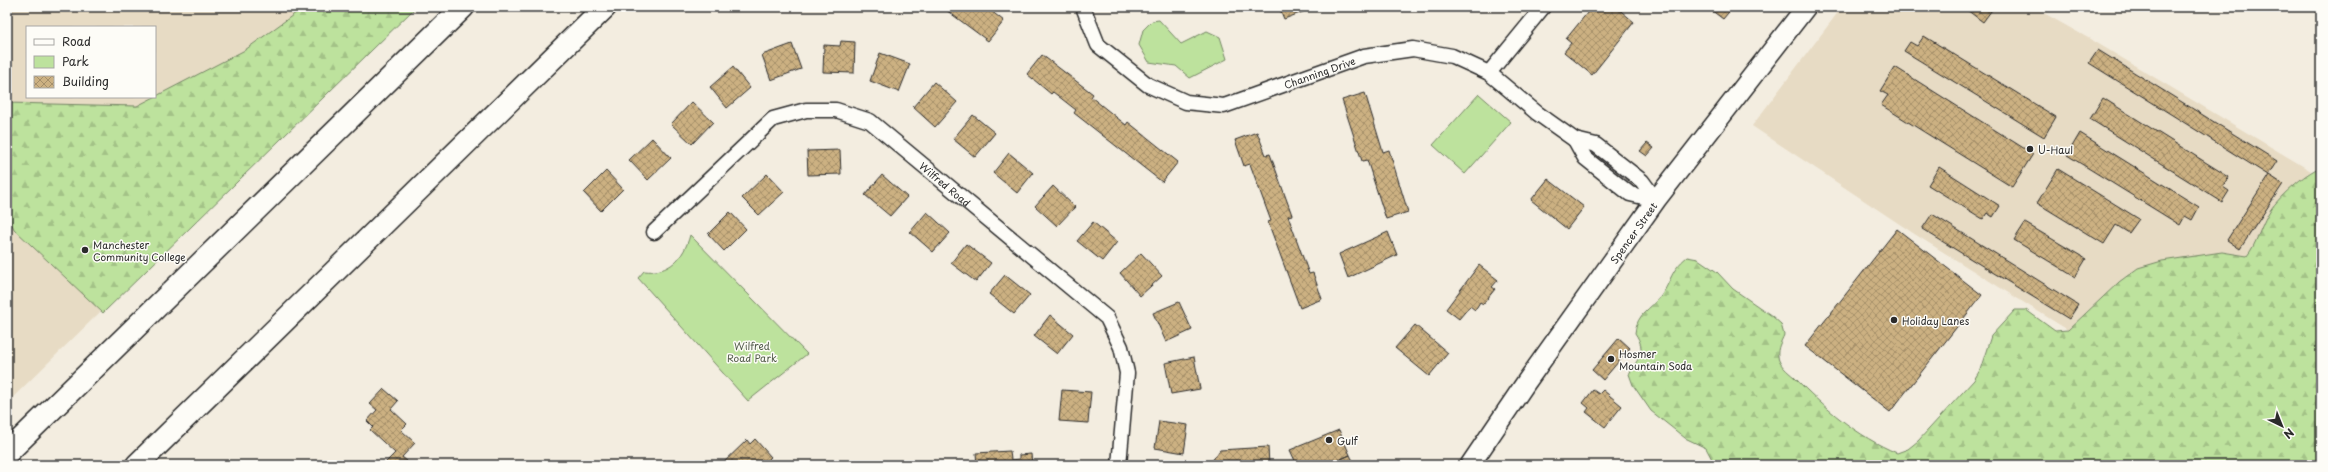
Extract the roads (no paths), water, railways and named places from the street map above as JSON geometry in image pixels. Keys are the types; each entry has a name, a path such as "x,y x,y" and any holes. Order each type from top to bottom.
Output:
{"highway":[{"path":"7,453 463,7"},
{"path":"137,465 605,7"}],"main road":[{"name":"Spencer Street","path":"1470,465 1532,373 1656,200 1806,7"}],"street":[{"name":"Channing Drive","path":"1084,7 1098,45 1148,85 1186,102 1224,106 1364,56 1413,49 1452,56 1489,73 1537,113 1575,140 1596,145 1642,181 1656,200"},
{"path":"1489,73 1542,7"},
{"name":"Wilfred Road","path":"654,232 773,119 806,110 836,110 870,122 1107,318 1121,347 1127,373 1119,465"}],"place":[{"name":"U-Haul","path":"2030,149"},
{"name":"Manchester Community College","path":"85,250"},
{"name":"Holiday Lanes","path":"1894,320"},
{"name":"Hosmer Mountain Soda","path":"1611,359"},
{"name":"Gulf","path":"1329,440"}],"park label":[{"name":"Wilfred Road Park","path":"752,350"}]}
